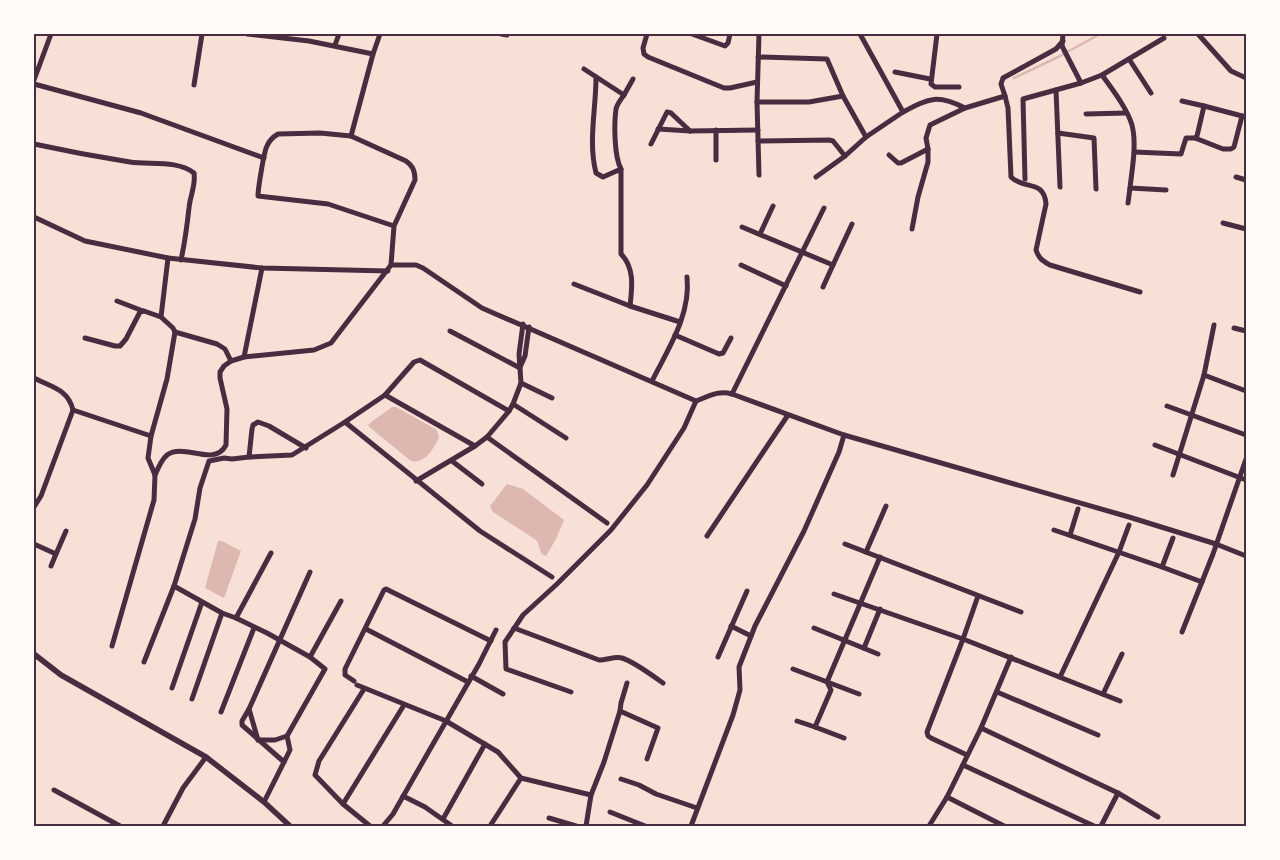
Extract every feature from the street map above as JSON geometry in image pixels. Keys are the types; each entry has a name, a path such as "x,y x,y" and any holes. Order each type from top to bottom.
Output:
{"street":[{"path":"34,80 51,34"},
{"path":"194,85 202,34"},
{"path":"246,34 335,45 373,54"},
{"path":"335,45 339,34"},
{"path":"350,136 380,34"},
{"path":"501,34 507,34"},
{"path":"647,34 643,48 644,54 648,56 724,88 758,82"},
{"path":"692,34 725,46 728,43 730,34"},
{"path":"759,34 757,102 759,175"},
{"path":"860,34 904,112"},
{"path":"938,34 930,79 931,84 935,87 958,87"},
{"path":"1063,34 1063,44 1081,83"},
{"path":"1198,34 1231,71 1246,78"},
{"path":"1025,179 1023,99 1081,83 1102,74 1164,38"},
{"path":"1063,44 1003,78 1001,84 1008,108 1011,177 1037,187 1045,197 1046,204 1036,250 1041,260 1050,265 1140,292"},
{"path":"758,57 827,59 843,96 866,137"},
{"path":"1129,59 1151,93"},
{"path":"584,69 624,95"},
{"path":"894,72 930,79"},
{"path":"1102,74 1132,126 1134,152 1128,203"},
{"path":"596,77 592,137 596,174 603,177 621,169"},
{"path":"630,306 632,273 627,260 620,254 621,169 617,162 616,107 633,79"},
{"path":"34,84 141,113 264,158"},
{"path":"1056,90 1060,187"},
{"path":"757,102 809,102 843,96"},
{"path":"912,229 918,197 928,162 926,138 930,125 965,108 1005,96"},
{"path":"816,177 845,156 866,137 904,112 927,100 940,99 965,108"},
{"path":"1134,152 1181,154 1186,138 1195,138 1223,149 1234,147 1244,117 1182,101"},
{"path":"1195,138 1204,106"},
{"path":"651,144 665,113 668,112 690,130"},
{"path":"1086,114 1126,113"},
{"path":"658,129 758,130"},
{"path":"716,130 716,160"},
{"path":"155,475 164,458 175,451 214,454 223,450 226,445 227,409 220,372 231,361 244,357 314,350 331,343 391,265 394,226 415,180 415,172 411,165 406,160 350,136 320,133 278,134 272,138 267,145 264,155 258,196 328,204 394,226"},
{"path":"1058,133 1094,138 1096,190"},
{"path":"758,141 828,140 833,141 845,156"},
{"path":"34,144 132,162 180,166 189,169 194,173 195,179 181,260"},
{"path":"889,156 898,163 901,163 928,149"},
{"path":"1236,177 1246,180"},
{"path":"1130,185 1166,190"},
{"path":"760,234 774,206"},
{"path":"732,394 824,208"},
{"path":"34,217 86,241 181,260 262,268 388,271"},
{"path":"1223,223 1246,229"},
{"path":"823,287 852,224"},
{"path":"742,227 832,265"},
{"path":"161,317 168,258"},
{"path":"391,265 416,265 423,268 482,308 696,401"},
{"path":"741,265 786,286"},
{"path":"244,357 262,268"},
{"path":"652,381 680,322 685,307 688,286 687,278"},
{"path":"574,284 630,306 680,322"},
{"path":"117,301 161,317 174,330 217,344 225,349 231,361"},
{"path":"85,338 120,346 126,339 138,314 143,310"},
{"path":"1173,475 1204,375 1214,325"},
{"path":"416,481 452,461 487,437 513,404 521,383 519,354 526,326"},
{"path":"1234,328 1246,331"},
{"path":"112,646 154,500 155,475 148,458 151,436 167,379 174,330"},
{"path":"450,331 520,368"},
{"path":"675,335 718,354 723,353 731,338"},
{"path":"144,662 174,586 195,519 202,478 209,461 224,458 287,456 297,453 385,395 414,362 420,360 508,411"},
{"path":"1204,375 1246,391"},
{"path":"34,378 67,395 73,410 41,496 34,507"},
{"path":"521,383 552,398"},
{"path":"571,692 506,669 505,642 523,614 557,584 611,530 641,493 676,442 696,401 717,392 732,394 844,434 1110,511 1216,544 1246,556"},
{"path":"385,395 475,446"},
{"path":"513,404 566,438"},
{"path":"1167,406 1246,435"},
{"path":"73,410 151,436"},
{"path":"707,536 788,414"},
{"path":"249,457 253,425 258,422 306,448"},
{"path":"345,422 480,531 552,577"},
{"path":"691,826 733,715 740,690 739,667 751,636 804,531 839,452 844,434"},
{"path":"487,437 607,523"},
{"path":"1155,445 1246,480"},
{"path":"1182,632 1246,459"},
{"path":"452,461 482,484"},
{"path":"866,552 886,506"},
{"path":"1070,536 1078,509"},
{"path":"1060,677 1119,552 1129,525"},
{"path":"1054,530 1202,582"},
{"path":"51,566 66,531"},
{"path":"1162,567 1173,538"},
{"path":"34,544 56,554"},
{"path":"845,544 1021,612"},
{"path":"236,618 271,554"},
{"path":"815,727 831,690 827,682 843,640 880,557"},
{"path":"284,762 242,725 242,721 310,572"},
{"path":"174,586 222,613 236,618 310,657 325,669 287,736 290,750 264,802"},
{"path":"491,642 384,590 344,671 345,675 364,689 446,721 485,744 498,752 521,778 591,795"},
{"path":"718,658 747,591"},
{"path":"834,594 1012,657 1120,701"},
{"path":"968,755 931,738 927,732 978,596"},
{"path":"310,657 342,601"},
{"path":"172,688 202,602"},
{"path":"864,648 880,609"},
{"path":"192,699 222,613"},
{"path":"731,626 751,636"},
{"path":"221,712 254,628"},
{"path":"514,628 599,660 623,658 663,683"},
{"path":"814,628 878,654"},
{"path":"366,629 468,682"},
{"path":"383,826 393,814 496,630"},
{"path":"34,654 66,677 206,757 264,802 290,826"},
{"path":"1103,694 1122,654"},
{"path":"929,826 947,797 968,755 1012,657"},
{"path":"793,669 859,694"},
{"path":"471,676 503,694"},
{"path":"586,826 591,795 602,768 627,683"},
{"path":"364,689 319,760 315,775 343,804 370,826"},
{"path":"997,692 1098,735"},
{"path":"343,804 404,705"},
{"path":"249,709 258,740"},
{"path":"620,711 658,728 647,759"},
{"path":"797,721 844,738"},
{"path":"981,728 1118,793 1158,817"},
{"path":"258,740 275,740 287,736"},
{"path":"443,819 485,744"},
{"path":"163,826 184,788 206,757"},
{"path":"963,765 1094,826"},
{"path":"490,826 521,778"},
{"path":"620,778 656,794 697,808"},
{"path":"54,790 120,826"},
{"path":"1101,826 1118,793"},
{"path":"403,796 452,826"},
{"path":"947,797 1004,826"},
{"path":"610,812 645,826"},
{"path":"549,818 576,826"}],"shaded area":[{"path":"392,407 396,407 437,430 438,440 431,452 424,458 411,461 368,426"},
{"path":"507,484 523,489 564,520 546,556 542,554 536,540 493,512 490,506"},
{"path":"218,541 222,541 241,551 224,598 205,588"}],"waterway":[{"path":"1014,78 1100,34"}]}
